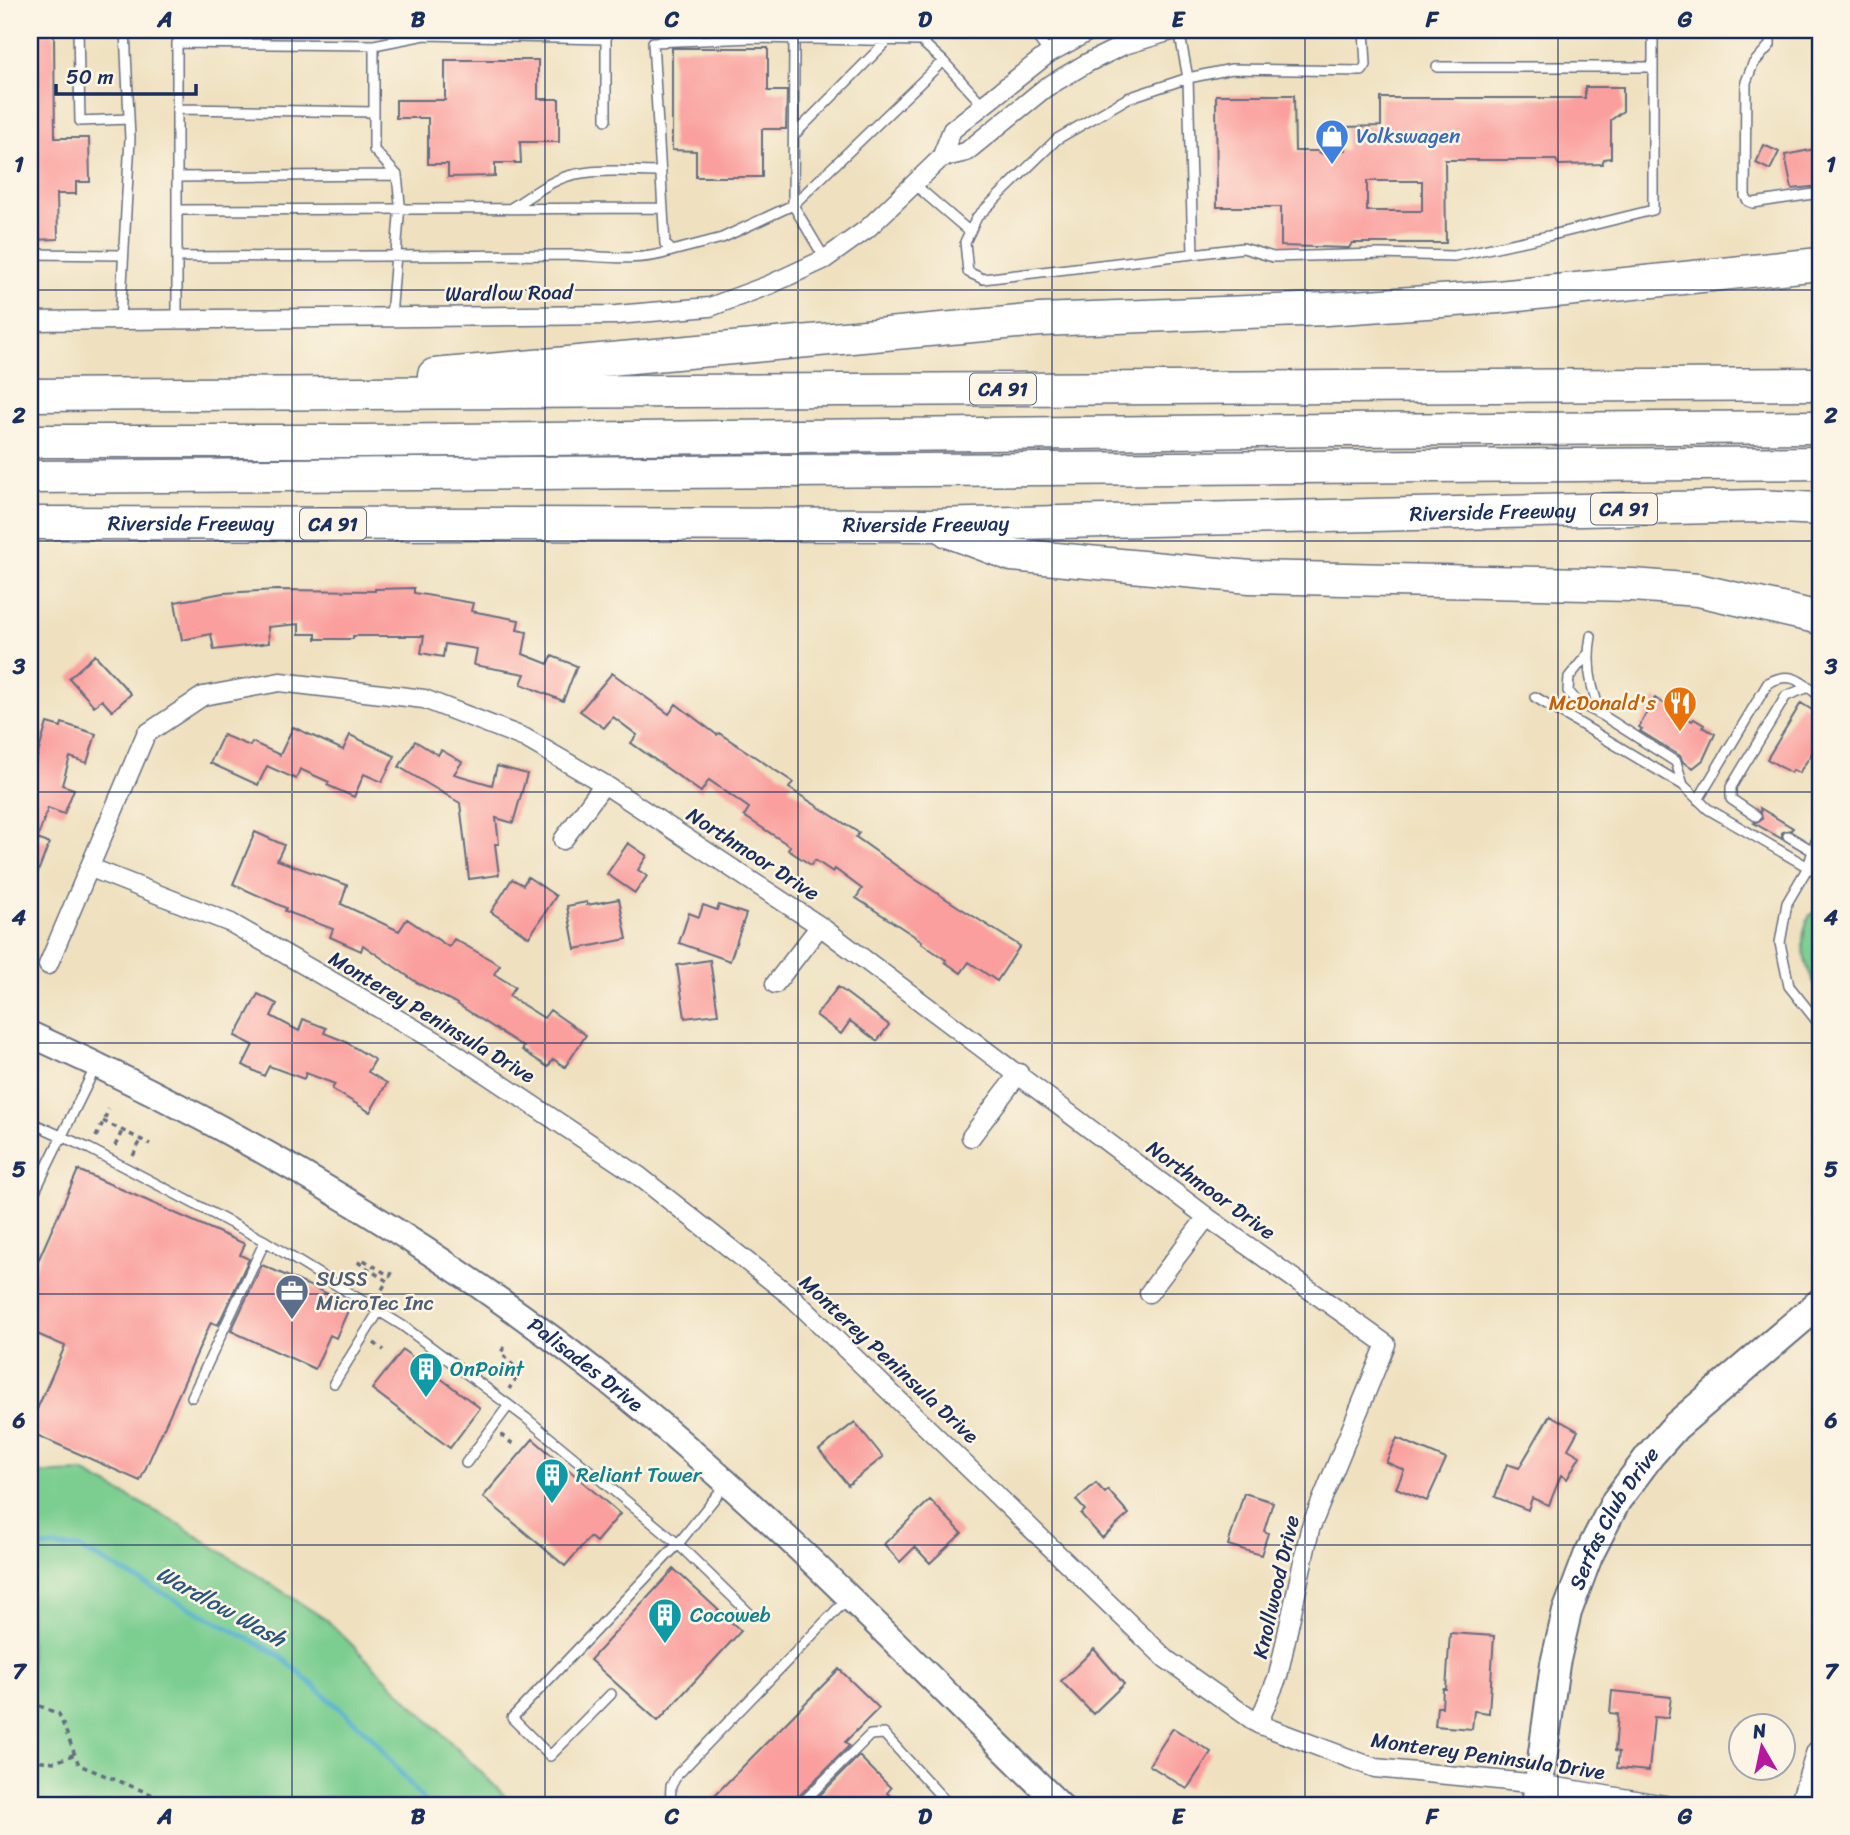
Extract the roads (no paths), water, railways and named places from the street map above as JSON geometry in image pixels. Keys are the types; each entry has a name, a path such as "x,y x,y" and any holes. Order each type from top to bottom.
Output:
{"highway":[{"path":"187,396 1040,320 1326,309 1498,298 1820,264"},
{"name":"CA 91","path":"30,395 1820,384"},
{"path":"30,441 379,441 1820,427"},
{"path":"30,477 1820,463"},
{"path":"1758,506 1820,528"},
{"name":"Riverside Freeway","path":"30,523 931,525 1758,506 1820,509"},
{"path":"931,525 1012,555 1250,578 1633,585 1698,590 1820,618"}],"main road":[{"name":"Serfas Club Drive","path":"1538,1794 1555,1664 1567,1612 1588,1556 1616,1501 1676,1426 1820,1303"}],"street":[{"name":"Wardlow Road","path":"941,158 966,152 1045,88 1087,63 1124,45 1177,30"},
{"name":"Wardlow Road","path":"30,321 616,315 710,307 769,285 825,259 867,229 941,158 952,130 1049,53 1083,33"},
{"path":"1083,33 1087,63"},
{"name":"Northmoor Drive","path":"48,965 146,734 204,696 280,682 424,698 525,738 604,784 820,926 1019,1073 1207,1217 1386,1344"},
{"path":"563,840 604,784"},
{"name":"Monterey Peninsula Drive","path":"91,868 231,923 441,1044 639,1176 793,1298 1166,1659 1258,1724 1375,1768 1538,1794 1665,1805"},
{"path":"775,984 820,926"},
{"name":"Palisades Drive","path":"30,1034 140,1084 315,1179 393,1227 540,1329 609,1383 727,1483 1060,1805"},
{"path":"971,1137 1019,1073"},
{"path":"1149,1293 1207,1217"},
{"name":"Knollwood Drive","path":"1258,1724 1278,1676 1310,1529 1386,1344"},
{"path":"1799,1805 1816,1751"}],"lane":[{"path":"78,30 80,121 129,119"},
{"path":"120,320 130,139 125,30"},
{"path":"1032,30 1049,53"},
{"path":"1177,30 1188,78 1193,254"},
{"path":"1364,30 1366,65 1362,71 1232,69 1188,78 1128,98 1056,139 978,217 965,242 968,272 983,279 1243,248 1273,257 1380,254 1454,256 1653,210 1653,30"},
{"path":"1770,30 1770,45 1753,64 1746,82 1745,196 1753,203 1820,193"},
{"path":"177,319 177,43 374,45 425,35 606,39 606,120"},
{"path":"672,251 665,244 653,42 754,38 921,41 982,104"},
{"path":"794,39 793,205 825,259"},
{"path":"794,135 888,40"},
{"path":"374,45 374,150 397,175 400,209 391,317"},
{"path":"177,257 573,256 618,259 656,256 722,238 793,205 943,61"},
{"path":"1437,67 1653,66"},
{"path":"177,109 374,112"},
{"path":"509,209 556,180 569,176 584,173 661,172"},
{"path":"177,177 397,175"},
{"path":"914,184 970,232"},
{"path":"177,210 663,208"},
{"path":"30,254 122,255"},
{"path":"1591,636 1587,656 1596,702 1602,715"},
{"path":"1587,656 1569,677 1569,691 1578,703 1676,762 1683,785"},
{"path":"1698,800 1768,683 1778,677 1792,677 1820,696"},
{"path":"1756,816 1731,799 1731,787 1786,696 1808,687"},
{"path":"1535,696 1683,785 1708,809 1820,874"},
{"path":"1820,828 1808,867 1787,903 1780,943 1789,986 1820,1025"},
{"path":"1788,835 1813,851"},
{"path":"30,1202 34,1181 97,1065"},
{"path":"30,1122 61,1135 265,1241 403,1326 509,1405 678,1544 750,1614"},
{"path":"192,1397 265,1241"},
{"path":"334,1382 379,1311"},
{"path":"466,1463 509,1405"},
{"path":"611,1694 550,1756 512,1718 678,1544 727,1483"},
{"path":"670,1805 671,1786 677,1775 848,1598"},
{"path":"800,1805 870,1735 884,1734 949,1805"}],"waterway":[{"name":"Wardlow Wash","path":"30,1546 79,1548 279,1655 371,1736 427,1805"}],"place":[{"name":"Volkswagen","path":"1332,166"},
{"name":"McDonald's","path":"1680,733"},
{"name":"SUSS MicroTec Inc","path":"292,1321"},
{"name":"OnPoint","path":"426,1399"},
{"name":"Reliant Tower","path":"552,1505"},
{"name":"Cocoweb","path":"665,1645"}]}
